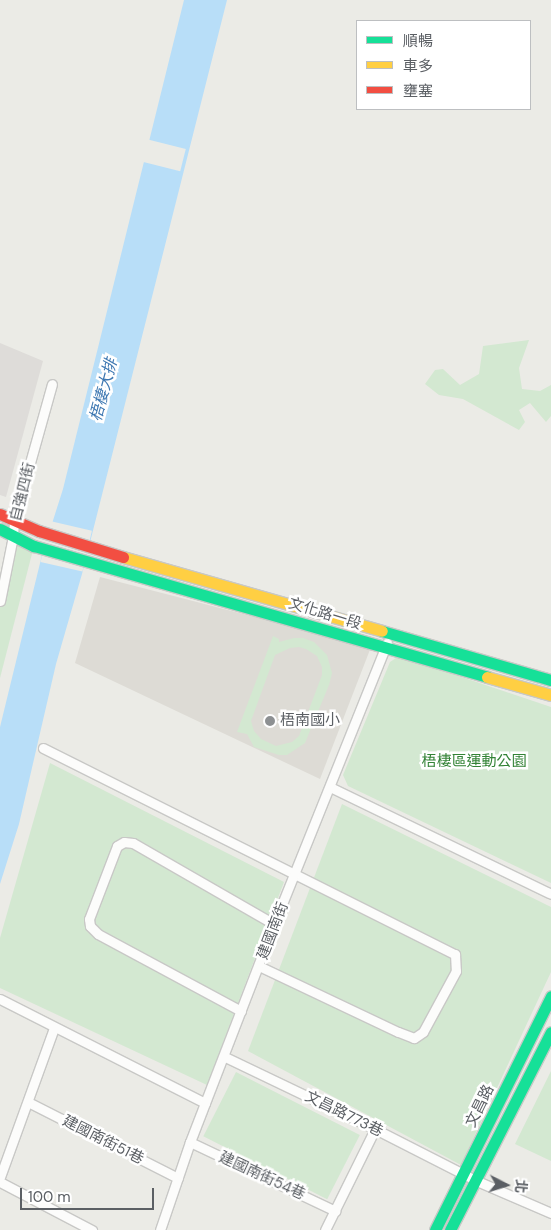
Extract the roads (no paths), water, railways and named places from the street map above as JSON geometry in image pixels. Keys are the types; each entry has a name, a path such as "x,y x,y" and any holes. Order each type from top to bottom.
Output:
{"street":[{"name":"自強四街","path":"0,601 13,536 14,520 52,384"},
{"name":"文化路一段","path":"0,514 39,530 93,548 551,680"},
{"name":"文化路一段","path":"0,529 34,546 90,563 551,695"},
{"name":"建國南街","path":"160,1230 190,1142 225,1057 274,924 296,876 390,634"},
{"path":"43,748 455,954 456,971 423,1032 414,1038 259,966"},
{"path":"330,787 551,894"},
{"path":"241,1011 98,934 90,926 88,919 117,846 124,842 134,843 274,924"},
{"name":"文昌路","path":"435,1230 551,996"},
{"path":"0,999 205,1103"},
{"path":"0,1177 54,1028"},
{"name":"文昌路","path":"450,1230 477,1181 551,1032"},
{"name":"文昌路773巷","path":"225,1057 375,1129 477,1181 551,1213"},
{"name":"建國南街51巷","path":"28,1102 178,1178"},
{"path":"325,1230 375,1129"},
{"name":"建國南街54巷","path":"190,1142 335,1211"},
{"path":"0,1182 92,1230"}],"water":[{"name":"梧棲大排","path":"184,0 227,0 82,574 56,664 19,824 0,884 0,727 42,555 63,489"}],"place":[{"name":"梧南國小","path":"270,721"}],"park label":[{"name":"梧棲區運動公園","path":"474,762"}]}
